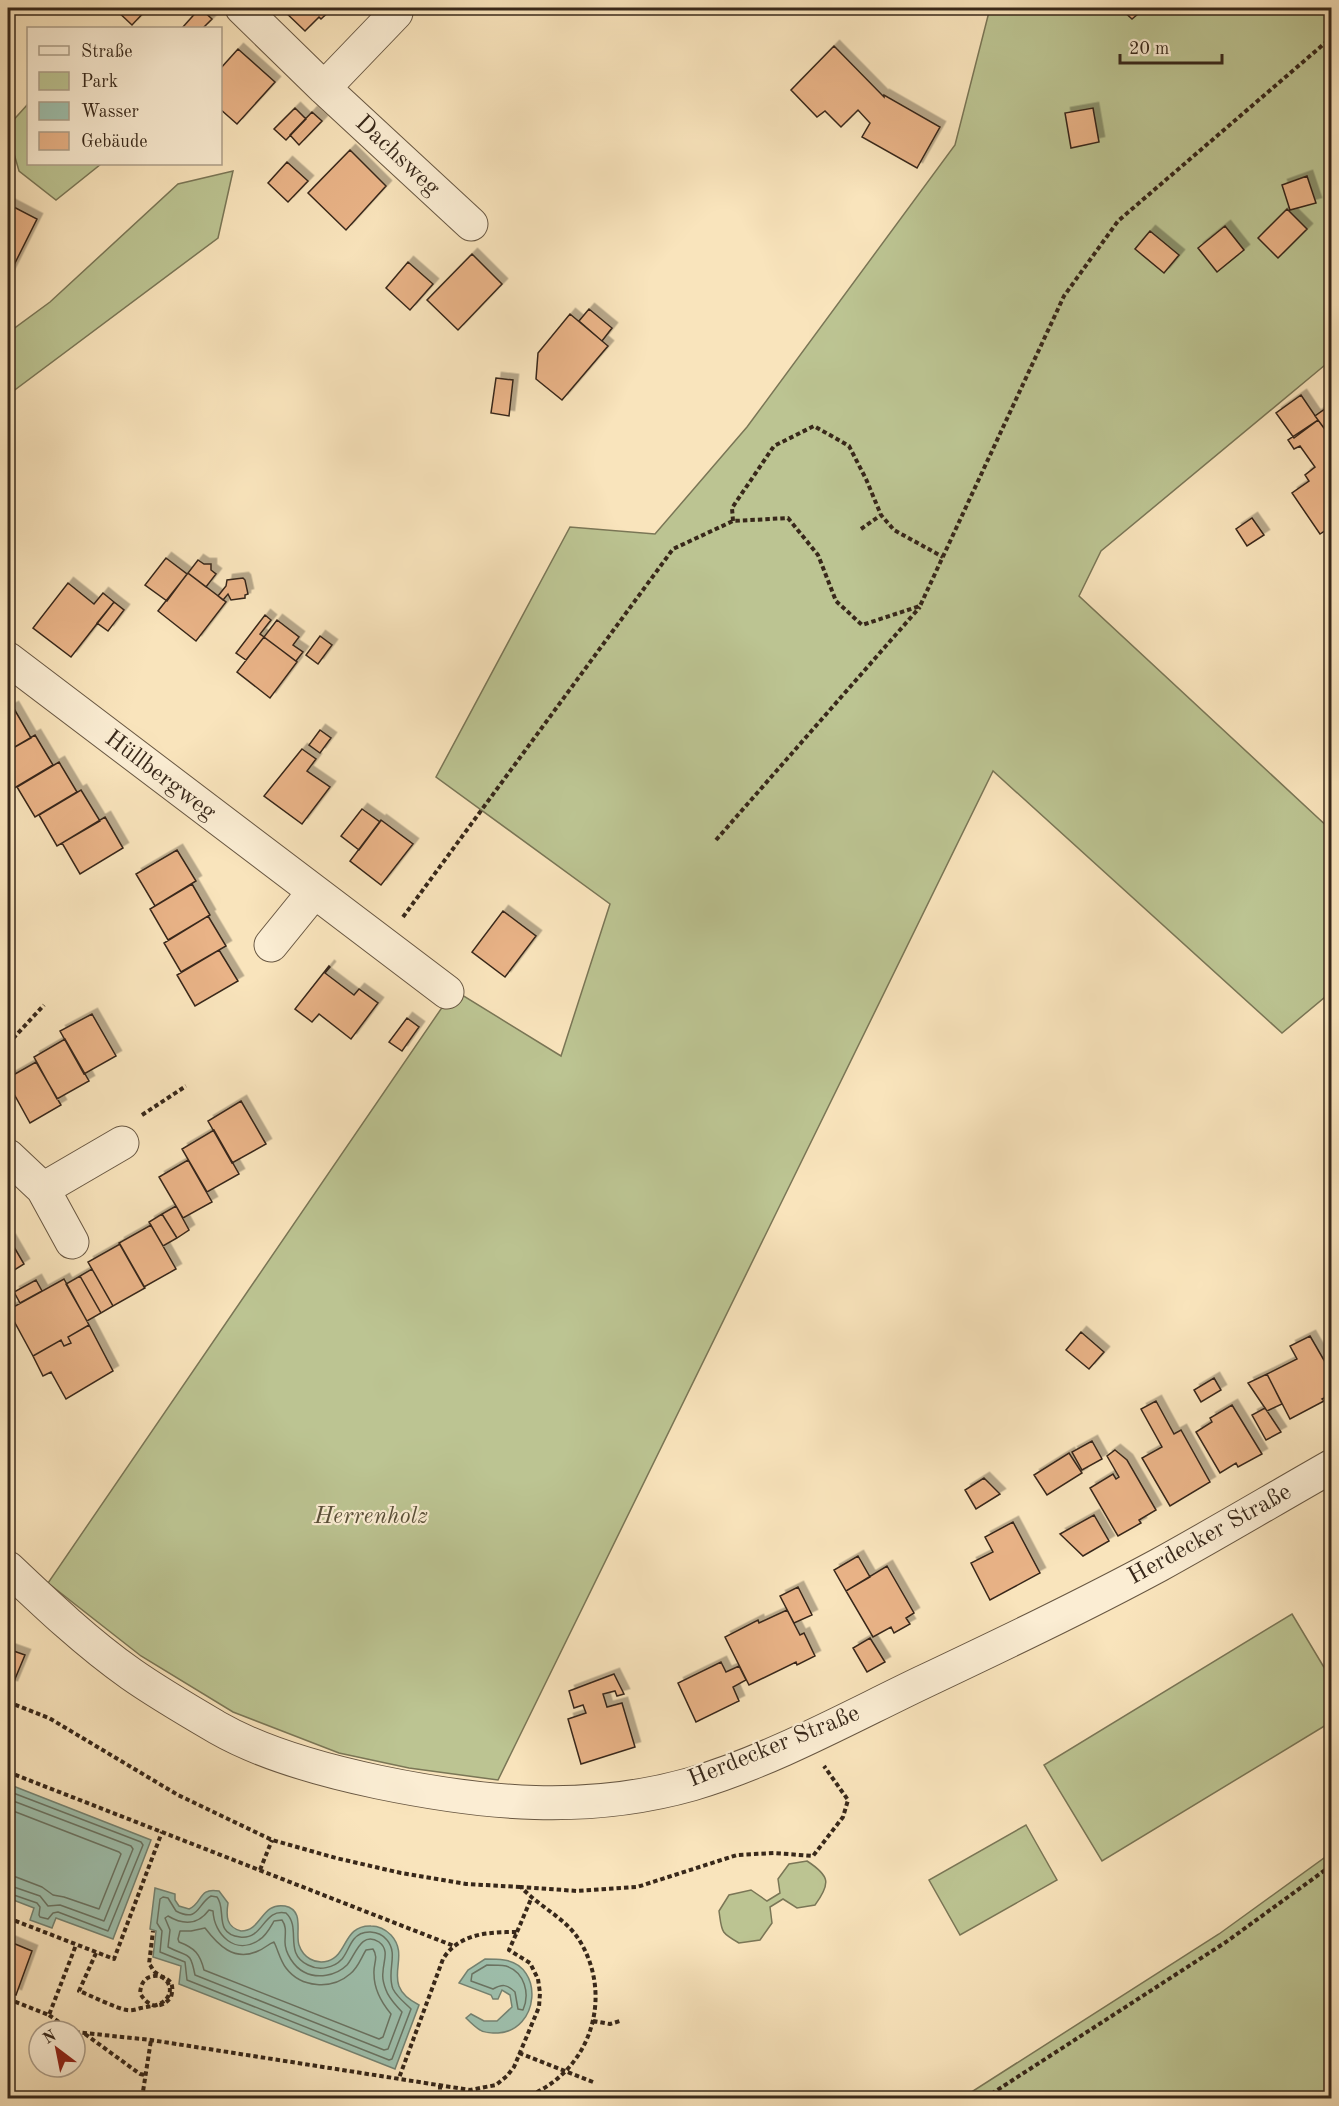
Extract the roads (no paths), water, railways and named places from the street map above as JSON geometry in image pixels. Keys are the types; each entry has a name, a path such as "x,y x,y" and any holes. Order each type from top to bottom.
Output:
{"street":[{"name":"Dachsweg","path":"242,8 324,88 471,224"},
{"path":"324,88 396,13"},
{"name":"Hüllbergweg","path":"8,659 447,992"},
{"path":"271,945 314,892"},
{"path":"44,1189 122,1143"},
{"path":"8,1156 44,1189 72,1242"},
{"name":"Herdecker Straße","path":"8,1568 82,1635 131,1674 222,1730 278,1754 333,1773 405,1788 488,1801 558,1804 629,1798 692,1784 742,1766 1025,1634 1147,1571 1332,1466"}],"water":[{"path":"8,1784 151,1840 113,1939 56,1918 52,1928 30,1920 34,1908 8,1898"},
{"path":"155,1888 175,1894 175,1900 179,1906 189,1909 207,1891 219,1891 228,1903 227,1917 230,1924 241,1931 253,1927 271,1908 285,1906 291,1908 297,1917 298,1940 301,1949 310,1959 319,1962 334,1958 355,1930 374,1926 387,1931 397,1944 399,1953 397,1980 400,1989 419,2005 395,2069 179,1984 181,1966 153,1957 156,1931 150,1929"},
{"path":"485,1959 504,1960 517,1965 526,1974 531,1985 532,1998 529,2011 522,2022 512,2030 498,2033 484,2032 466,2018 471,2014 484,2021 497,2021 512,2007 510,1995 502,1990 498,1999 493,1999 491,1995 459,1983 468,1970"}],"park label":[{"name":"Herrenholz","path":"371,1517"}]}
